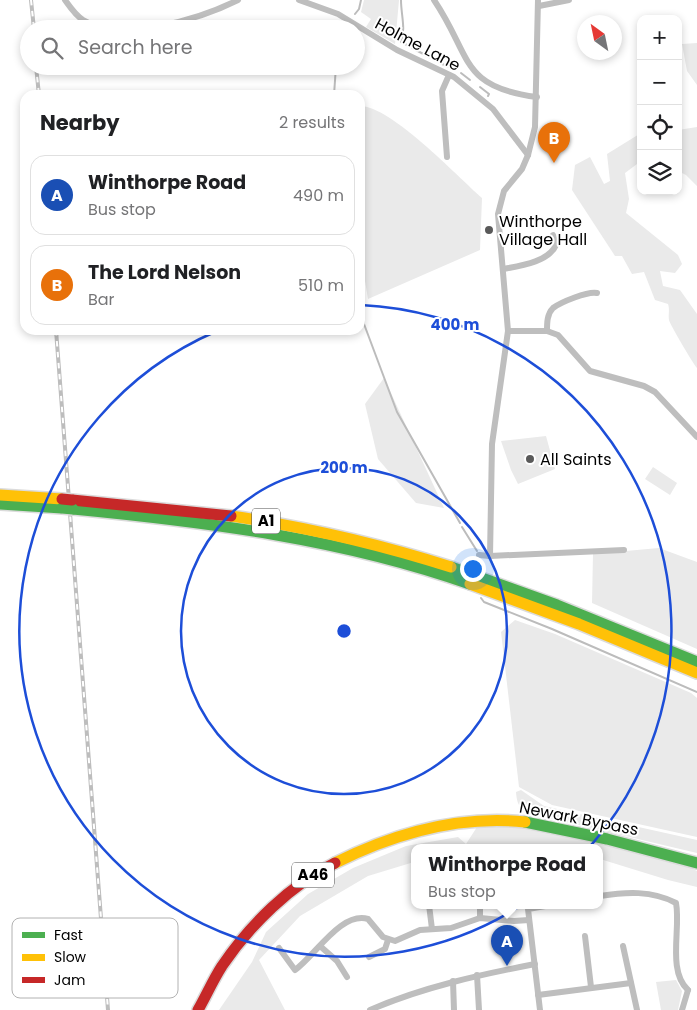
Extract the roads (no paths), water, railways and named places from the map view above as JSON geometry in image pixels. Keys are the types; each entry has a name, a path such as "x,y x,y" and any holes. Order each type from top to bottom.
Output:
{"highway":[{"name":"A1","path":"0,496 262,531 452,573 568,608 697,662"},
{"name":"A1","path":"0,504 67,504"},
{"name":"A1","path":"467,577 697,673"},
{"path":"678,665 697,676"},
{"name":"Newark Bypass","path":"198,1010 216,977 241,940 271,909 315,874 365,847 389,838 445,824 497,821 546,825 697,863"}],"street":[{"path":"65,0 85,20"},
{"path":"187,20 216,11 238,0"},
{"name":"Holme Lane","path":"299,0 338,14 348,20"},
{"path":"434,0 446,17 467,61 479,77 491,85 510,93 537,97"},
{"path":"490,556 492,444 508,331 498,214 504,191 522,169 536,128 538,3 569,0"},
{"name":"Holme Lane","path":"365,30 397,50 449,74 493,109 528,155"},
{"path":"447,157 442,92 449,74"},
{"path":"503,269 529,264 554,252 556,245 553,235"},
{"path":"547,331 547,318 554,308 590,291 597,293"},
{"path":"508,331 547,331 558,335 590,371 644,386 655,392 697,438"},
{"path":"479,555 624,550"},
{"path":"603,896 626,893 647,894 666,898 676,903 675,937 680,979 688,990 697,992"},
{"path":"430,909 432,929"},
{"path":"480,909 480,918"},
{"path":"528,909 540,1010"},
{"path":"279,948 295,970 344,924 360,917 370,921 383,937 395,941 414,932 451,928 480,918 514,921 529,920"},
{"path":"585,936 591,987"},
{"path":"369,957 385,949 388,940"},
{"path":"320,946 337,961 347,977"},
{"path":"623,946 637,1010"},
{"path":"370,1010 453,981 535,964"},
{"path":"477,975 478,1010"},
{"path":"453,981 454,1010"},
{"path":"538,995 631,983"},
{"path":"682,1010 688,990"}],"waterway":[{"path":"355,14 359,9 361,0"},
{"path":"401,0 403,27 401,42 409,46"},
{"path":"412,48 448,67"},
{"path":"461,73 470,80"},
{"path":"334,90 335,75"},
{"path":"480,87 489,94 488,96"},
{"path":"365,327 397,412 460,523"},
{"path":"462,527 477,551"},
{"path":"481,598 484,602 552,629 697,692"}],"railway":[{"path":"31,0 33,20"},
{"path":"37,75 38,90"},
{"path":"56,335 101,918"},
{"path":"107,998 108,1010"}],"place":[{"name":"The Lord Nelson","path":"554,163"},
{"name":"Winthorpe Village Hall","path":"489,230"},
{"name":"All Saints","path":"530,459"},
{"name":"Winthorpe Road","path":"507,966"}]}
